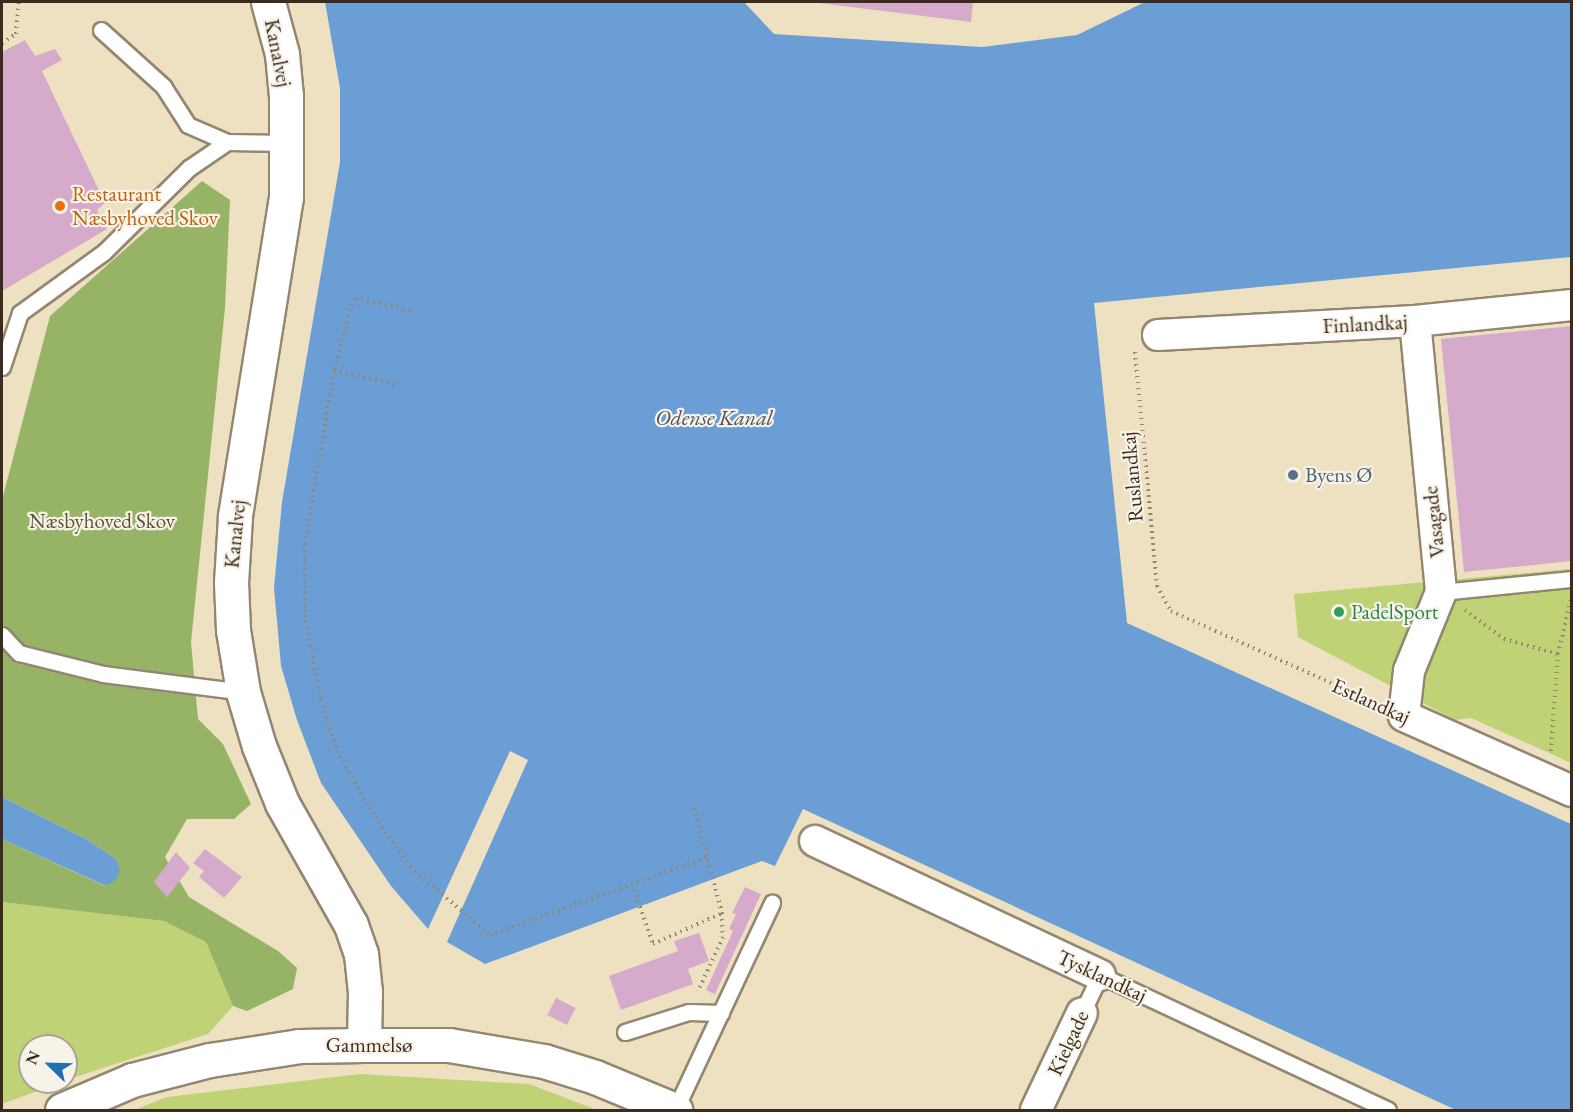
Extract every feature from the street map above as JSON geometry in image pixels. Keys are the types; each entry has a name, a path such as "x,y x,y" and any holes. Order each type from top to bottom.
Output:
{"street":[{"name":"Kanalvej","path":"268,2 282,54 287,143 286,197 235,517 231,582 232,620 243,692 259,746 282,803 351,925 361,954 365,990 364,1044"},
{"name":"Finlandkaj","path":"1146,341 1415,321 1572,305"},
{"name":"Vasagade","path":"1404,716 1409,671 1441,592 1415,321"},
{"name":"Estlandkaj","path":"1404,716 1560,786"},
{"name":"Tysklandkaj","path":"815,841 1100,975"},
{"name":"Kielgade","path":"1036,1110 1082,1013"},
{"name":"Gammelsø","path":"62,1110 132,1080 210,1060 299,1046 364,1044 449,1046 543,1061 595,1077 675,1110"}],"lane":[{"path":"100,30 163,86 188,125 227,141 287,143"},
{"path":"2,368 20,313 104,252 189,168 227,141"},
{"path":"1441,592 1572,579"},
{"path":"2,635 19,653 104,674 243,692"},
{"path":"675,1110 772,903"},
{"name":"Kielgade","path":"1082,1013 1100,975"},
{"name":"Tysklandkaj","path":"1100,975 1388,1110"},
{"path":"625,1032 689,1012 721,1013"}],"path":[{"path":"2,43 16,34 19,2"},
{"path":"410,310 352,298 334,371 306,555 306,621 321,700 337,751 375,817 410,867 490,935 708,857"},
{"name":"Ruslandkaj","path":"1146,341 1157,586 1171,611"},
{"path":"334,371 397,384"},
{"path":"1441,592 1504,639 1558,654"},
{"path":"1560,786 1558,654 1572,598"},
{"name":"Estlandkaj","path":"1171,611 1404,716"},
{"path":"689,1012 723,937 722,913 694,808"},
{"path":"632,884 653,944 722,913"}],"green space":[{"name":"Næsbyhoved Skov","path":"202,181 230,200 225,308 191,642 198,719 223,744 251,804 234,819 187,819 165,857 189,897 278,951 297,968 293,989 247,1011 233,1006 206,942 164,921 2,902 2,839 105,886 116,859 88,840 2,797 2,500 50,316"},
{"path":"1571,569 1571,763 1471,718 1455,720 1298,637 1294,594"},
{"path":"2,902 164,921 206,942 233,1006 208,1034 78,1076 78,1034 18,1034 18,1094 29,1094 2,1104"},
{"path":"360,1074 529,1084 597,1110 134,1110 167,1097"}],"water":[{"name":"Odense Kanal","path":"325,2 744,2 774,34 982,47 1077,35 1145,2 1571,2 1571,257 1094,303 1127,623 1571,824 1571,1110 1456,1110 803,809 775,866 762,861 485,964 447,942 528,760 510,751 428,929 391,886 321,783 297,720 281,666 274,588 282,502 340,162 340,88"},
{"path":"2,797 88,840 116,859 120,869 116,880 106,886 2,839"}],"building":[{"path":"811,2 973,2 971,22"},
{"path":"25,40 35,56 55,49 62,60 42,71 105,203 97,210 107,229 2,291 2,52"},
{"path":"1572,326 1572,561 1464,572 1441,339"},
{"path":"205,849 242,877 224,898 199,877 204,871 193,863"},
{"path":"176,852 190,868 167,897 154,882"},
{"path":"745,887 761,894 715,994 706,990 733,931 729,929 736,914 732,913"},
{"path":"699,933 709,961 688,969 693,984 621,1010 609,976 678,951 674,941"},
{"path":"556,998 576,1008 567,1025 547,1015"}],"place":[{"name":"Restaurant Næsbyhoved Skov","path":"60,206"},
{"name":"Byens Ø","path":"1293,475"},
{"name":"PadelSport","path":"1339,612"}]}
